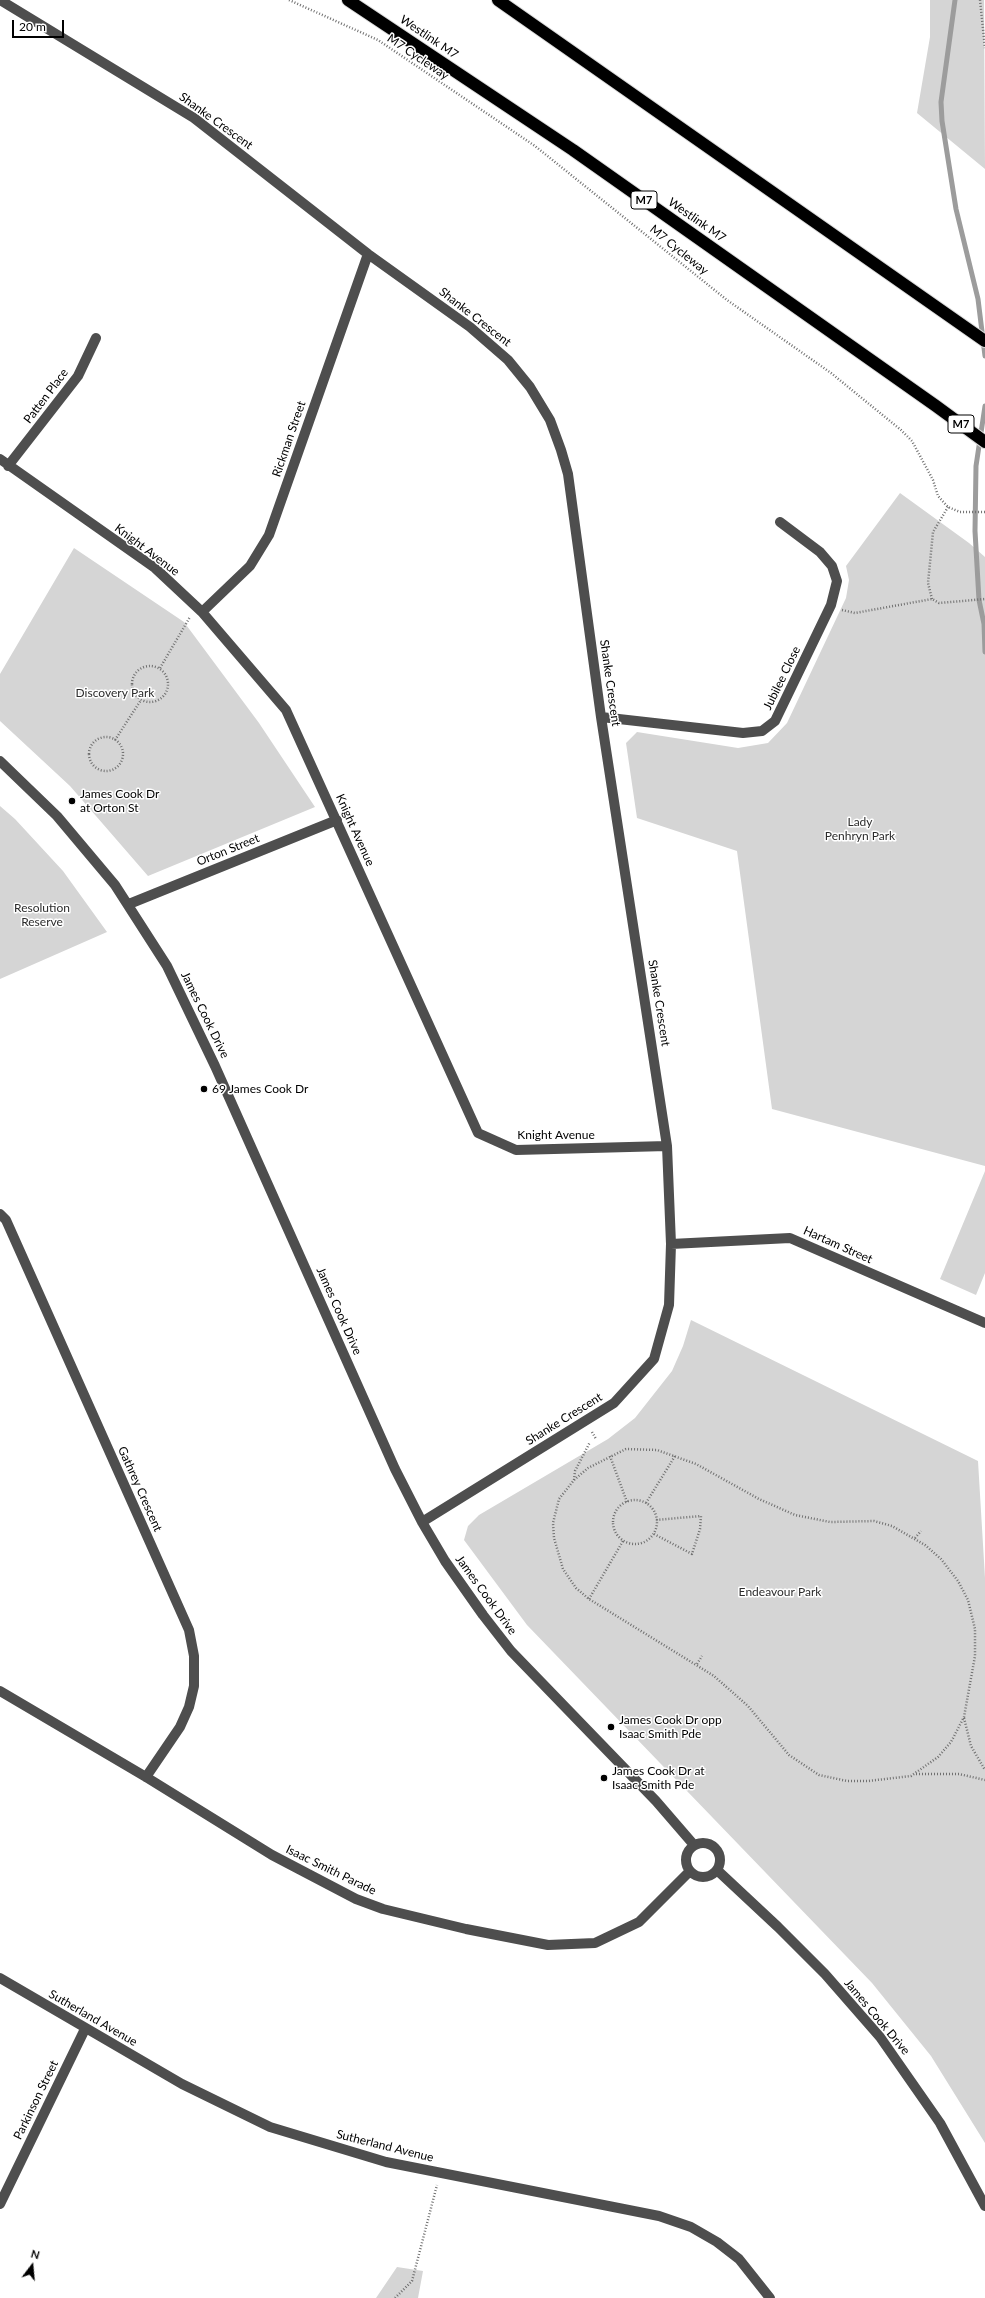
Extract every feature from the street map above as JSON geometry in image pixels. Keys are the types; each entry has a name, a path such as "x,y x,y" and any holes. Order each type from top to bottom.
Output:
{"highway":[{"name":"Westlink M7","path":"348,0 573,150 985,442"},
{"path":"498,0 946,312 985,341"}],"street":[{"name":"Shanke Crescent","path":"0,0 194,118 368,254 470,327 508,360 530,388 550,420 568,474 601,717 667,1146 671,1244 669,1305 654,1359 614,1403 422,1522"},
{"name":"Rickman Street","path":"199,609 250,566 269,535 368,254"},
{"name":"Patten Place","path":"8,466 78,376 96,338"},
{"name":"Knight Avenue","path":"0,460 155,568 199,609 286,710 478,1133 516,1150 667,1146"},
{"name":"Jubilee Close","path":"601,717 743,733 762,731 775,721 832,605 837,581 832,566 820,552 780,522"},
{"name":"James Cook Drive","path":"0,761 57,816 115,885 129,904 182,995 392,1462 422,1522 463,1588 512,1651 641,1786 694,1845"},
{"name":"Orton Street","path":"129,904 337,820"},
{"name":"Gathrey Crescent","path":"0,1214 6,1220 189,1630 194,1656 194,1686 189,1707 180,1727 146,1777"},
{"name":"Hartam Street","path":"671,1244 790,1238 985,1323"},
{"name":"Isaac Smith Parade","path":"0,1691 146,1777 272,1855 356,1899 414,1917 548,1945 595,1943 639,1922 654,1909 690,1871"},
{"path":"705,1843 714,1847 720,1858 717,1870 705,1876 699,1876 690,1871 687,1863 687,1856 694,1845 705,1843"},
{"name":"James Cook Drive","path":"717,1870 784,1932 880,2037 940,2122 985,2206"},
{"name":"Sutherland Avenue","path":"0,1978 85,2029 182,2084 270,2127 386,2162 659,2216 691,2227 717,2242 739,2258 770,2298"},
{"name":"Parkinson Street","path":"0,2204 85,2029"}],"path":[{"name":"M7 Cycleway","path":"289,0 378,40 536,146 727,300 832,373 912,441 933,480 938,496 948,507"},
{"path":"980,0 985,48"},
{"path":"932,599 928,583 933,532 948,507 969,513 985,512"},
{"path":"832,605 846,612 855,613 932,599 939,603 985,599"},
{"path":"160,668 199,609"},
{"path":"148,665 160,668 168,678 168,690 159,700 147,702 141,700 133,691 132,680 134,674 148,665"},
{"path":"115,740 141,700"},
{"path":"104,737 115,740 121,748 120,763 113,770 107,771 96,768 92,764 88,753 93,742 104,737"},
{"path":"574,1480 575,1472 590,1442"},
{"path":"916,1774 938,1757 951,1742 964,1717 975,1656 975,1629 968,1600 958,1581 941,1558 916,1538 892,1526 874,1521 830,1522 795,1516 759,1499 709,1470 657,1450 639,1448 626,1449 588,1468 574,1480 556,1506 553,1523 554,1538 564,1569 576,1588 590,1599 697,1664 719,1680 748,1706 789,1755 819,1775 847,1781 868,1781 916,1774 959,1774 985,1780"},
{"path":"610,1456 627,1502"},
{"path":"646,1504 675,1456"},
{"path":"636,1500 646,1504 652,1510 656,1520 654,1534 640,1544 623,1541 617,1536 612,1523 617,1510 627,1502 636,1500"},
{"path":"654,1534 692,1554 700,1529 701,1516 656,1520"},
{"path":"916,1538 921,1530"},
{"path":"590,1599 623,1541"},
{"path":"697,1664 702,1656"},
{"path":"964,1717 971,1746 985,1770"},
{"path":"395,2298 412,2281 441,2173"}],"green space":[{"path":"930,0 984,0 985,169 917,113 930,37"},
{"name":"Lady Penhryn Park","path":"900,493 969,543 985,557 985,1166 772,1109 737,851 637,818 626,743 637,732 738,748 768,743 787,723 846,598 849,580 846,566"},
{"name":"Discovery Park","path":"74,548 184,622 259,723 315,807 148,876 70,786 0,721 0,674"},
{"name":"Resolution Reserve","path":"0,806 15,819 63,871 107,932 0,979"},
{"path":"985,1171 985,1273 976,1295 940,1279"},
{"name":"Endeavour Park","path":"691,1320 978,1461 985,1578 985,2143 931,2056 872,1983 527,1625 464,1540 468,1526 479,1515 608,1439 635,1418 672,1371 683,1346"},
{"path":"397,2267 423,2271 418,2298 376,2298"}],"waterway":[{"path":"955,0 941,102 942,121 956,209 978,299 985,356"},
{"path":"985,406 976,466 975,531 979,600 984,624 985,652"}],"place":[{"name":"James Cook Dr at Orton St","path":"72,801"},
{"name":"69 James Cook Dr","path":"204,1089"},
{"name":"James Cook Dr opp Isaac Smith Pde","path":"611,1727"},
{"name":"James Cook Dr at Isaac Smith Pde","path":"604,1778"}]}
